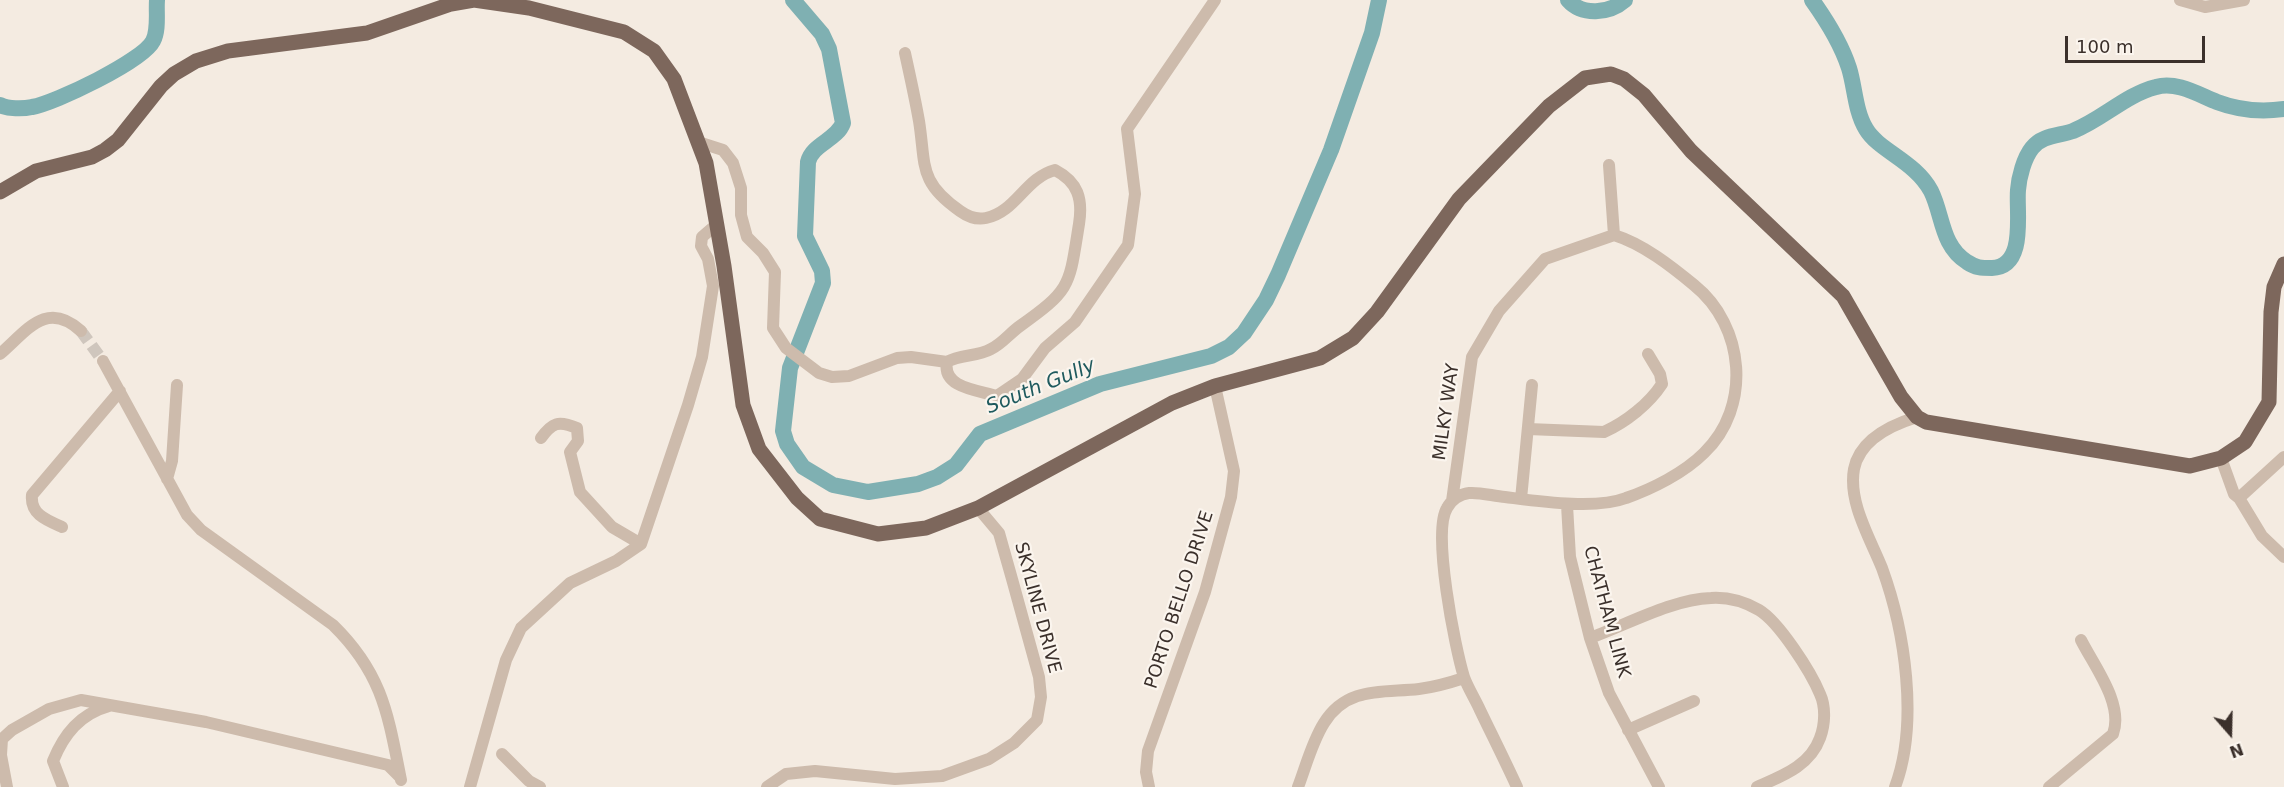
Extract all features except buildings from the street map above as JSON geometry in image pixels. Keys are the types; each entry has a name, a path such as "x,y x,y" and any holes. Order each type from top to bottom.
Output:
{"main road":[{"path":"0,192 36,171 92,157 105,150 118,140 160,86 174,74 196,61 228,51 367,33 451,4 474,0 529,8 624,32 654,51 674,79 706,163 743,405 759,449 796,498 820,519 879,534 926,528 978,508 1172,404 1215,386 1320,358 1353,338 1377,312 1459,199 1549,106 1585,78 1611,74 1624,79 1644,95 1691,151 1843,296 1901,397 1917,417 1926,422 2190,466 2221,458 2245,442 2269,402 2271,312 2274,287 2284,264"}],"street":[{"path":"947,362 945,371 947,376 961,387 997,396 1022,379 1046,348 1075,322 1128,245 1135,194 1127,129 1215,0"},
{"path":"2180,0 2205,7 2244,0"},
{"path":"698,142 723,150 733,163 741,188 741,215 747,237 775,272 773,328 786,348 819,373 832,377 849,376 897,358 911,357 947,362 992,349 1057,299 1067,284 1082,207 1077,189 1070,178 1055,170 1040,174 1002,212 984,219 966,215 940,198 924,168 919,122 905,53"},
{"path":"1452,501 1468,493 1567,505 1624,500 1668,478 1704,453 1720,431 1737,386 1737,359 1728,332 1702,292 1673,267 1625,238 1614,235 1609,165"},
{"path":"470,787 506,660 521,628 570,583 616,561 641,544 702,357 713,286 708,258 701,246 702,237 717,224"},
{"name":"MILKY WAY","path":"1512,785 1464,678 1445,587 1443,524 1447,507 1452,501 1472,357 1498,311 1545,259 1614,235"},
{"path":"0,354 41,320 62,319 81,331"},
{"path":"1528,429 1604,432 1614,428 1641,407 1662,384 1660,374 1648,354"},
{"path":"103,361 187,515 201,530 333,626 352,644 369,669 386,704 402,784"},
{"path":"167,479 172,461 177,385"},
{"path":"1521,499 1532,385"},
{"name":"PORTO BELLO DRIVE","path":"1149,787 1146,772 1148,752 1205,592 1231,497 1234,471 1215,386"},
{"path":"62,527 42,518 34,509 32,495 120,391"},
{"path":"1894,787 1907,739 1904,654 1883,572 1855,500 1852,484 1858,456 1874,437 1893,425 1917,417"},
{"path":"541,438 551,425 562,421 577,428 578,441 570,452 580,492 612,526 641,544"},
{"path":"2239,498 2284,457"},
{"path":"2221,458 2234,494 2239,498 2262,536 2284,557"},
{"name":"CHATHAM LINK","path":"1567,505 1570,557 1590,638 1609,693 1659,787"},
{"name":"SKYLINE DRIVE","path":"768,787 786,774 815,771 896,779 942,776 989,759 1014,743 1037,720 1041,697 1039,677 1012,579 999,533 978,508"},
{"path":"1590,638 1687,602 1712,597 1736,600 1752,607 1778,626 1821,695 1824,721 1820,740 1809,757 1794,770 1757,787"},
{"path":"2049,787 2113,734 2117,723 2113,704 2081,640"},
{"path":"1298,787 1324,723 1338,707 1365,692 1420,689 1444,685 1464,678"},
{"path":"7,787 1,755 2,739 12,730 49,709 81,700 116,704 206,722 388,765 396,771 402,784"},
{"path":"1628,730 1694,702"},
{"path":"63,787 52,761 59,745 76,723 92,711 116,704"},
{"path":"502,754 529,781 540,787"}],"waterway":[{"name":"South Gully","path":"0,105 20,108 43,104 78,90 133,59 146,49 155,37 157,0"},
{"name":"South Gully","path":"793,0 822,34 829,49 843,123 836,134 814,151 808,162 805,236 822,271 823,283 790,368 783,431 787,444 803,467 833,485 868,492 918,484 937,477 956,465 980,434 1100,384 1211,356 1229,347 1244,333 1266,300 1278,275 1331,150 1372,33 1379,0"},
{"name":"South Gully","path":"1568,0 1588,11 1611,8 1625,0"},
{"name":"South Gully","path":"1812,0 1833,32 1846,59 1860,115 1866,129 1879,144 1907,164 1924,181 1935,200 1952,248 1967,262 1979,267 1992,268 2003,265 2011,258 2017,237 2018,190 2024,162 2029,152 2041,141 2084,126 2124,101 2156,87 2180,87 2242,109 2284,109"}],"tunnel":[{"path":"81,331 103,361"}]}
